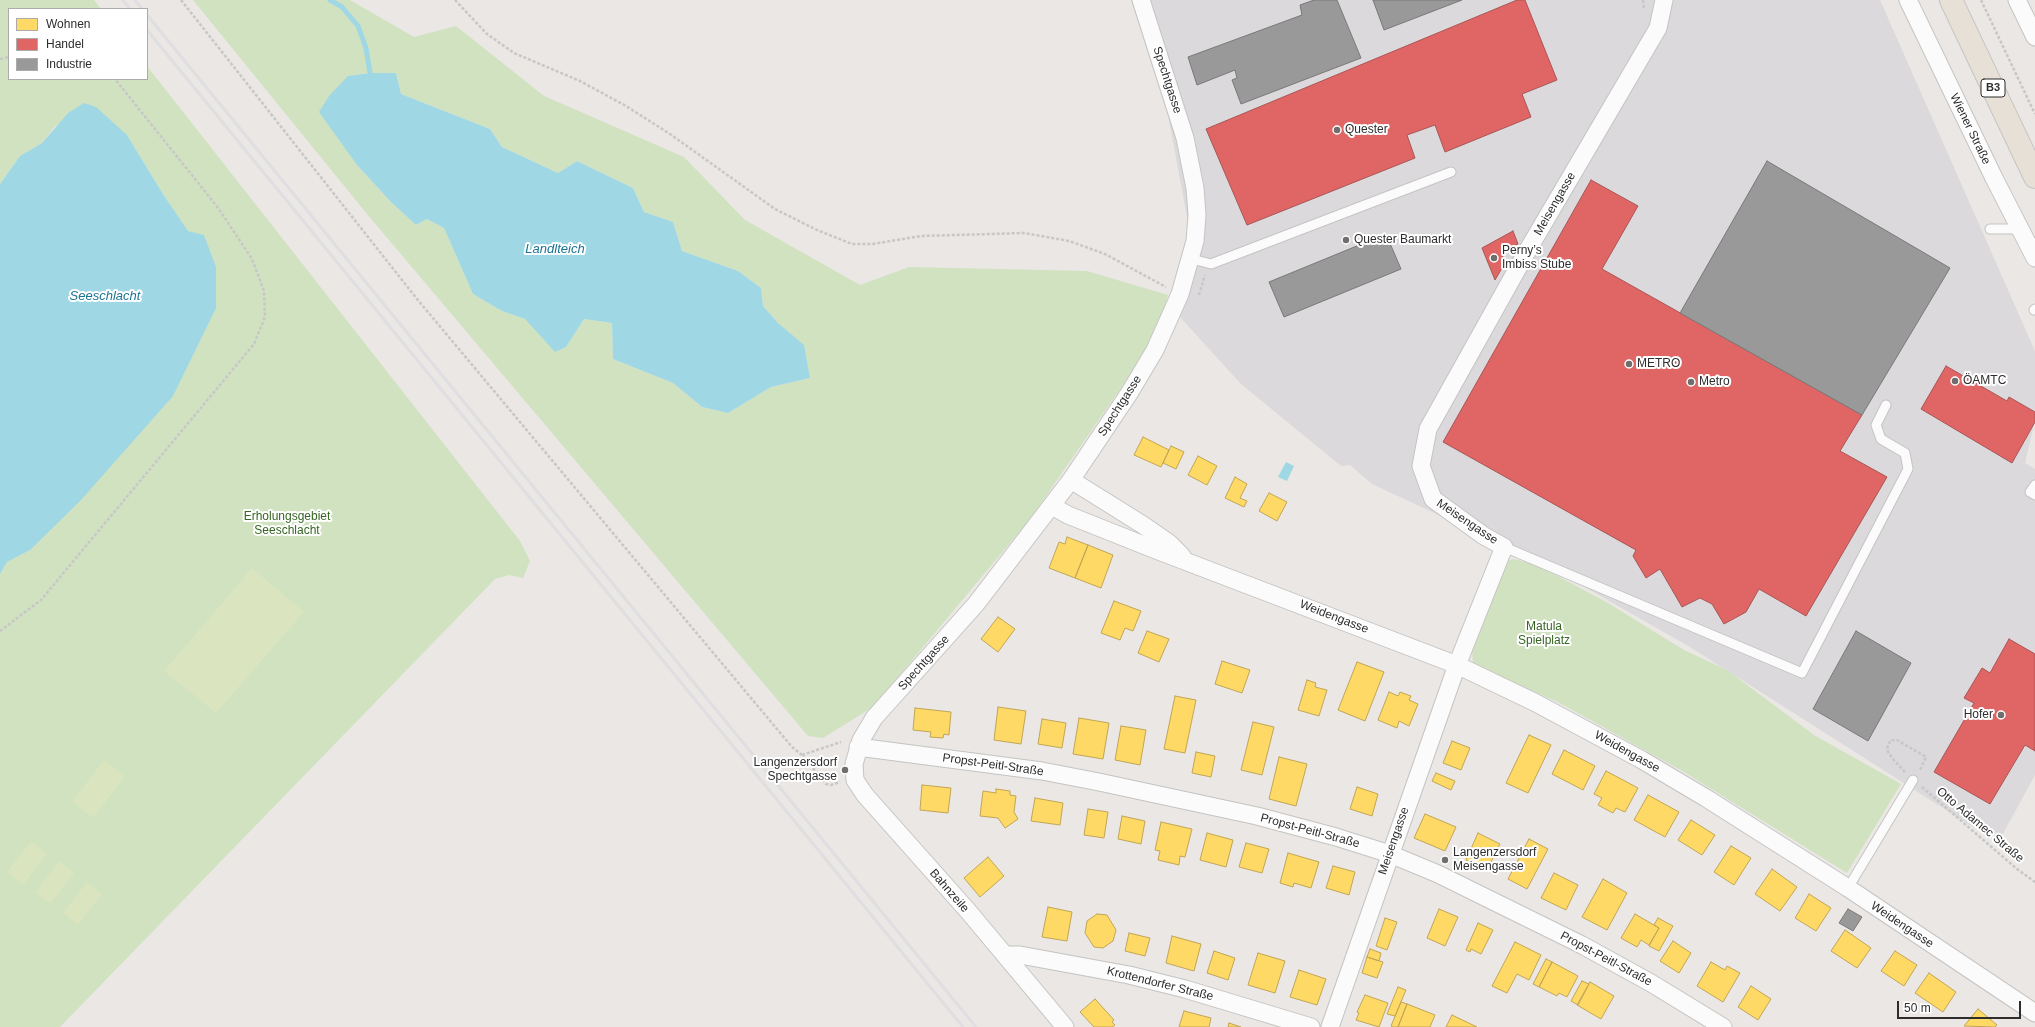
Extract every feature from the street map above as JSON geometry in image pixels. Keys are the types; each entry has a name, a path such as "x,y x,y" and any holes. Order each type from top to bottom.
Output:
{"main road":[{"name":"B3","path":"1951,0 2035,176"}],"street":[{"name":"Spechtgasse","path":"851,744 865,732 874,718 976,604 1052,506 1148,363 1165,330 1180,294 1199,260 1193,173 1186,138 1141,0"},
{"name":"Meisengasse","path":"1330,1027 1458,665 1504,547 1484,536 1433,499 1421,466 1428,429 1529,248 1658,28 1664,0"},
{"name":"Wiener Straße","path":"1908,0 1994,178 2035,258"},
{"path":"2017,0 2035,37"},
{"name":"Weidengasse","path":"1070,480 1169,543 1184,559"},
{"name":"Weidengasse","path":"1052,506 1068,515 1458,665 1536,703 1648,763 1741,819 1848,888 2035,1013"},
{"path":"851,744 855,780"},
{"name":"Propst-Peitl-Straße","path":"851,744 1042,771 1257,816 1336,836 1390,854 1438,874 1582,945 1651,983 1723,1027"},
{"name":"Bahnzeile","path":"855,780 865,795 1005,955 1065,1027"},
{"name":"Krottendorfer Straße","path":"1005,955 1027,956 1130,975 1185,989 1311,1027"}],"lane":[{"path":"1199,260 1211,264 1451,172"},
{"path":"1990,229 2020,229"},
{"path":"1504,547 1802,673 1908,469 1905,453 1881,439 1876,425 1886,405"},
{"path":"2035,485 2030,492 2035,495"},
{"path":"1848,888 1914,780"}],"path":[{"path":"181,0 418,299 792,747 802,755 826,784 831,785 855,780"},
{"path":"455,0 487,34 514,53 580,81 626,106 670,134 775,209 817,230 852,244 874,244 921,236 1024,233 1068,241 1105,254 1180,294"},
{"path":"1981,0 2035,114"},
{"path":"0,631 41,600 254,344 265,317 264,291 252,259 219,209 117,80"},
{"path":"1196,300 1203,284 1199,260"},
{"name":"Otto Adamec Straße","path":"1922,766 1926,757 1897,740 1891,740 1887,750 1892,758 1914,780 2017,869 2035,882"},
{"path":"802,755 839,744 851,744"}],"shaded area":[{"path":"1131,0 1880,0 2035,351 2035,420 2025,463 2035,469 2035,775 1998,843 1690,647 1546,565 1372,484 1350,465 1341,466 1241,384 1169,305 1183,259 1188,222 1166,104"}],"green space":[{"name":"Erholungsgebiet Seeschlacht","path":"0,0 94,0 100,8 8,8 8,80 148,80 148,67 520,541 530,561 523,578 509,575 495,579 60,1027 0,1027 0,574 7,562 30,550 188,232 127,135 56,125 42,143 20,156 0,184"},
{"path":"193,0 350,0 414,37 456,26 544,96 684,157 745,220 860,285 909,267 1087,271 1168,295 1159,326 1125,382 1030,519 873,707 823,738 808,736 367,214","holes":["370,73 396,73 401,94 490,129 502,147 558,173 577,161 633,188 644,212 673,222 682,251 738,271 761,288 763,306 778,323 810,378 771,387 728,413 702,407 673,383 613,359 612,323 584,319 566,347 555,351 525,319 502,311 473,294 444,228 427,219 416,225 391,202 357,165 348,76"]},
{"name":"Matula Spielplatz","path":"1514,559 1537,565 1608,603 1684,650 1727,670 1814,735 1901,784 1847,873 1684,772 1558,702 1473,666 1472,647 1507,561"},
{"path":"252,568 304,612 216,713 164,671"},
{"path":"104,760 125,776 93,818 72,802"},
{"path":"31,841 47,854 23,885 7,872"},
{"path":"59,861 74,873 50,904 35,892"},
{"path":"87,882 102,894 78,925 63,913"}],"water":[{"name":"Landlteich","path":"370,73 396,73 401,94 490,129 502,147 558,173 577,161 633,188 644,212 673,222 682,251 738,271 761,288 763,306 778,323 804,345 810,378 771,387 728,413 702,407 673,383 613,359 612,323 584,319 566,347 555,352 525,319 502,311 473,294 444,228 427,219 416,225 391,202 357,165 319,112 329,96 348,76"},
{"name":"Seeschlacht","path":"84,103 96,107 127,135 163,194 188,231 204,235 216,267 216,308 173,396 81,500 30,550 7,562 0,574 0,184 20,156 42,143 68,113"},
{"path":"1286,462 1294,466 1287,481 1278,477"}],"building: Wohnen":[{"path":"1143,437 1169,450 1161,467 1134,455"},
{"path":"1171,446 1184,452 1176,469 1163,463"},
{"path":"1198,456 1217,466 1207,485 1188,475"},
{"path":"1235,477 1247,484 1240,498 1247,501 1244,507 1225,498"},
{"path":"1269,493 1287,502 1277,521 1259,511"},
{"path":"1067,537 1088,545 1075,578 1049,568 1059,542 1065,544"},
{"path":"1088,545 1113,555 1101,588 1075,578"},
{"path":"1114,601 1141,611 1133,631 1125,628 1120,640 1101,633"},
{"path":"998,617 1015,629 998,652 981,639"},
{"path":"1147,631 1169,639 1159,662 1138,653"},
{"path":"1222,661 1250,670 1242,693 1215,684"},
{"path":"1357,662 1384,672 1365,721 1338,710"},
{"path":"1307,680 1316,683 1315,687 1327,690 1319,716 1298,710"},
{"path":"1389,692 1398,696 1400,692 1411,696 1409,700 1418,704 1409,726 1399,721 1397,728 1378,720"},
{"path":"1175,696 1196,700 1185,753 1164,749"},
{"path":"998,707 1026,711 1021,744 994,740"},
{"path":"915,708 951,712 949,735 944,734 943,738 930,737 931,732 913,730"},
{"path":"1079,718 1109,723 1103,759 1073,754"},
{"path":"1042,719 1066,723 1062,748 1038,744"},
{"path":"1253,722 1274,727 1262,775 1241,770"},
{"path":"1121,726 1146,730 1140,765 1115,760"},
{"path":"1529,735 1551,745 1528,793 1506,783"},
{"path":"1452,741 1470,748 1461,770 1443,763"},
{"path":"1564,750 1595,766 1583,790 1552,774"},
{"path":"1196,752 1215,756 1211,777 1192,773"},
{"path":"1279,757 1307,764 1296,806 1269,799"},
{"path":"1606,771 1638,788 1625,812 1616,808 1613,813 1598,805 1602,798 1594,794"},
{"path":"1436,773 1455,781 1451,790 1432,781"},
{"path":"922,785 951,788 948,813 920,810"},
{"path":"1357,787 1378,794 1372,816 1350,809"},
{"path":"996,789 1010,791 1010,795 1016,796 1014,812 1018,819 1005,828 998,818 980,816 983,791 996,793"},
{"path":"1648,795 1679,812 1665,837 1634,820"},
{"path":"1035,798 1063,803 1060,825 1031,821"},
{"path":"1088,809 1108,812 1104,838 1084,835"},
{"path":"1425,814 1456,827 1445,851 1414,838"},
{"path":"1122,816 1145,821 1141,844 1118,839"},
{"path":"1691,820 1715,835 1702,855 1678,840"},
{"path":"1161,822 1192,829 1185,857 1180,856 1179,865 1158,860 1160,851 1155,850"},
{"path":"1207,833 1233,840 1226,867 1200,860"},
{"path":"1478,833 1500,844 1487,870 1466,860"},
{"path":"1529,839 1548,849 1527,889 1508,879"},
{"path":"1246,843 1269,849 1262,873 1239,867"},
{"path":"1731,846 1751,858 1734,885 1714,872"},
{"path":"1288,853 1319,862 1311,888 1294,883 1293,887 1280,883"},
{"path":"988,857 1004,876 980,897 964,878"},
{"path":"1333,866 1355,872 1349,895 1326,888"},
{"path":"1772,869 1797,887 1780,911 1755,894"},
{"path":"1554,873 1578,885 1566,910 1541,898"},
{"path":"1603,879 1627,893 1607,930 1582,917"},
{"path":"1809,894 1831,908 1816,931 1795,918"},
{"path":"1048,907 1072,912 1067,941 1042,937"},
{"path":"1439,909 1458,917 1445,946 1427,938"},
{"path":"1097,914 1107,915 1116,930 1113,941 1103,948 1094,947 1085,933 1087,921"},
{"path":"1635,914 1659,928 1649,945 1641,940 1637,947 1621,938"},
{"path":"1385,918 1397,922 1387,950 1376,946"},
{"path":"1658,918 1673,926 1659,951 1649,946 1659,928 1654,925"},
{"path":"1478,923 1493,930 1481,954 1471,949 1470,952 1466,950"},
{"path":"1845,930 1871,948 1857,968 1831,951"},
{"path":"1129,933 1150,938 1145,956 1125,951"},
{"path":"1172,936 1201,944 1194,971 1166,963"},
{"path":"1673,941 1691,953 1679,973 1660,961"},
{"path":"1515,942 1541,955 1529,980 1517,974 1507,993 1492,986"},
{"path":"1370,949 1381,953 1379,961 1367,957"},
{"path":"1214,951 1235,958 1228,980 1207,973"},
{"path":"1895,951 1917,965 1904,986 1881,971"},
{"path":"1258,953 1285,961 1275,993 1248,985"},
{"path":"1367,957 1383,962 1377,978 1362,973"},
{"path":"1546,959 1552,962 1539,987 1533,984"},
{"path":"1552,962 1578,976 1567,997 1559,993 1557,996 1539,987"},
{"path":"1711,962 1725,970 1727,966 1740,973 1723,1002 1697,986"},
{"path":"1299,970 1326,979 1317,1005 1290,997"},
{"path":"1929,973 1956,992 1943,1012 1915,993"},
{"path":"1582,981 1589,984 1578,1005 1571,1001"},
{"path":"1590,982 1614,996 1601,1019 1577,1005"},
{"path":"1751,986 1771,999 1758,1020 1738,1007"},
{"path":"1398,987 1406,990 1395,1016 1387,1014"},
{"path":"1365,995 1388,1003 1379,1027 1356,1020 1359,1013 1357,1012"},
{"path":"1095,999 1114,1020 1112,1022 1115,1025 1112,1027 1094,1027 1080,1012"},
{"path":"1401,1002 1407,1004 1398,1027 1393,1027 1391,1026"},
{"path":"1407,1004 1435,1015 1430,1027 1398,1027"},
{"path":"1978,1009 1997,1025 1995,1027 1964,1026"},
{"path":"1184,1011 1211,1018 1209,1027 1179,1027"},
{"path":"1452,1015 1477,1027 1446,1027"},
{"path":"1229,1023 1241,1027 1228,1027"}],"building: Handel":[{"path":"1517,0 1525,0 1557,80 1522,94 1531,117 1445,152 1435,125 1407,135 1415,158 1247,225 1206,129"},
{"name":"METRO","path":"1591,180 1638,206 1602,269 1862,415 1840,451 1887,477 1806,616 1759,589 1746,612 1724,624 1712,604 1700,598 1682,607 1660,569 1646,578 1633,556 1636,550 1443,442"},
{"name":"Perny’s Imbiss Stube","path":"1513,231 1518,244 1501,252 1505,263 1495,280 1482,248"},
{"path":"1946,366 2007,401 2009,397 2035,412 2035,422 2012,463 1921,409"},
{"name":"Hofer","path":"2009,639 2035,654 2035,751 2025,745 1990,804 1934,772 1974,703 1964,698 1982,668 1990,673"}],"building: Industrie":[{"path":"1314,0 1337,0 1361,58 1241,104 1232,80 1237,78 1235,70 1197,85 1188,57 1302,15 1300,5"},
{"path":"1373,0 1462,0 1384,30"},
{"path":"1767,161 1950,268 1862,415 1680,313"},
{"path":"1386,234 1401,269 1284,317 1269,282"},
{"path":"1856,631 1911,663 1868,741 1813,709"},
{"path":"1848,909 1862,917 1853,931 1839,923"}],"waterway":[{"path":"330,0 342,7 358,26 366,48 370,73"}],"railway":[{"path":"123,0 129,8"},
{"path":"135,0 141,8"},
{"path":"148,16 976,1027"},
{"path":"148,31 963,1027"}],"place":[{"name":"Quester","path":"1337,130"},
{"name":"Quester Baumarkt","path":"1346,240"},
{"name":"Perny’s Imbiss Stube","path":"1494,258"},
{"name":"METRO","path":"1629,364"},
{"name":"ÖAMTC","path":"1955,381"},
{"name":"Metro","path":"1691,382"},
{"name":"Hofer","path":"2001,715"},
{"name":"Langenzersdorf Spechtgasse","path":"845,770"},
{"name":"Langenzersdorf Meisengasse","path":"1445,860"}]}
